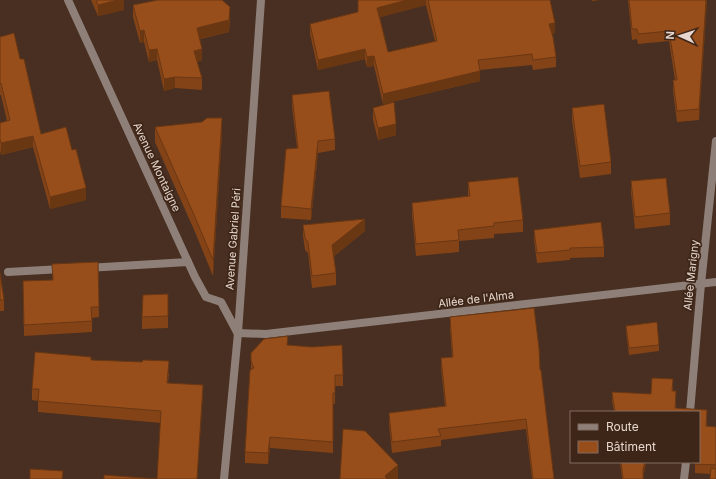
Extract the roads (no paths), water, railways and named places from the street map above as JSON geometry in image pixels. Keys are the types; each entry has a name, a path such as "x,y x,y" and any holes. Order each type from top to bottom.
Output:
{"street":[{"name":"Avenue Montaigne","path":"68,0 188,262 206,297 221,302 238,333"},
{"name":"Avenue Gabriel Péri","path":"224,479 238,333 261,0"},
{"name":"Allée Marigny","path":"690,411 700,284 716,141"},
{"path":"8,272 188,262"},
{"name":"Allée de l'Alma","path":"238,333 266,334 716,282"},
{"path":"684,479 686,463"}]}
